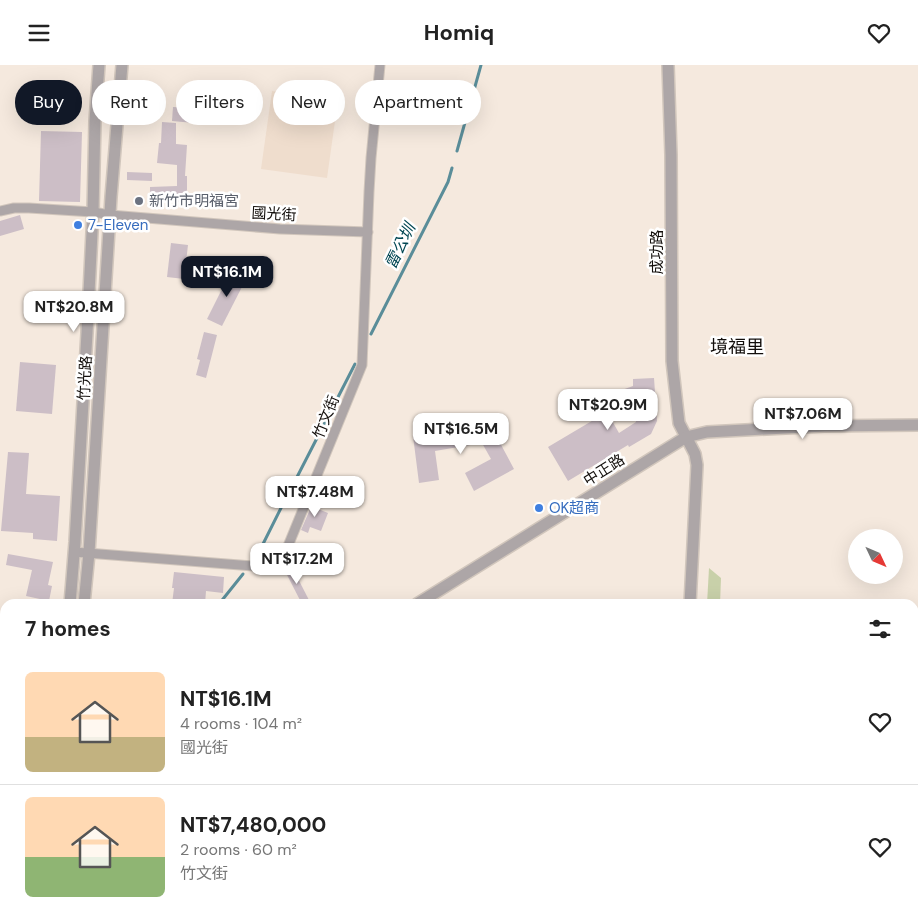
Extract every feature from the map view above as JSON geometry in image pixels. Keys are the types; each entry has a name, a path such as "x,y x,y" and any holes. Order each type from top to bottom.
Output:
{"street":[{"name":"竹光路","path":"70,599 93,212 95,121 99,65"},
{"name":"竹光路","path":"84,599 122,65"},
{"name":"竹文街","path":"74,552 279,568 362,365 371,158 380,65"},
{"name":"成功路","path":"668,65 671,155 672,361 680,423 695,454 697,465 690,599"},
{"name":"國光街","path":"0,211 14,208 93,212 280,229 368,232"},
{"name":"中正路","path":"425,599 686,437 707,432 824,426 918,425"}],"shaded area":[{"path":"272,91 273,125 334,125 327,178 261,169"}],"green space":[{"path":"709,568 721,578 720,599 707,599"}],"building":[{"path":"173,107 176,107 176,121 172,121"},
{"path":"166,122 176,123 176,144 187,145 185,176 187,176 187,202 150,202 150,187 177,186 177,165 157,163 159,143 161,143 162,125 166,125"},
{"path":"41,131 82,132 80,202 39,201"},
{"path":"127,172 152,173 152,181 127,180"},
{"path":"20,215 24,229 0,236 0,221"},
{"path":"171,243 188,245 184,279 167,277"},
{"path":"232,269 247,277 222,326 207,319"},
{"path":"204,332 217,335 206,378 196,375 200,360 197,359"},
{"path":"20,362 56,365 52,414 16,411"},
{"path":"654,378 657,421 651,434 629,447 628,445 568,481 548,447 607,412 619,433 636,422 635,405 611,414 605,396 633,386 633,379"},
{"path":"485,425 488,444 498,439 514,469 474,491 465,473 491,459 482,443 435,451 439,480 419,483 413,436"},
{"path":"8,452 29,453 26,494 60,496 57,541 33,539 33,533 1,531"},
{"path":"314,500 320,503 318,509 328,513 321,531 310,527 308,533 301,530"},
{"path":"8,554 53,562 48,585 52,586 49,599 26,596 32,570 6,565"},
{"path":"290,563 308,599 299,599 285,571 287,564"},
{"path":"174,572 224,577 223,593 206,591 205,599 173,599 174,588 172,588"}],"waterway":[{"name":"雷公圳","path":"457,151 481,65"},
{"name":"雷公圳","path":"371,334 448,182 452,168"},
{"name":"雷公圳","path":"296,479 355,364"},
{"name":"雷公圳","path":"256,558 288,494"},
{"name":"雷公圳","path":"223,599 243,574"}],"place":[{"name":"新竹市明福宮","path":"139,201"},
{"name":"7-Eleven","path":"78,225"},
{"name":"OK超商","path":"539,508"}],"district":[{"name":"境福里","path":"737,347"}]}
